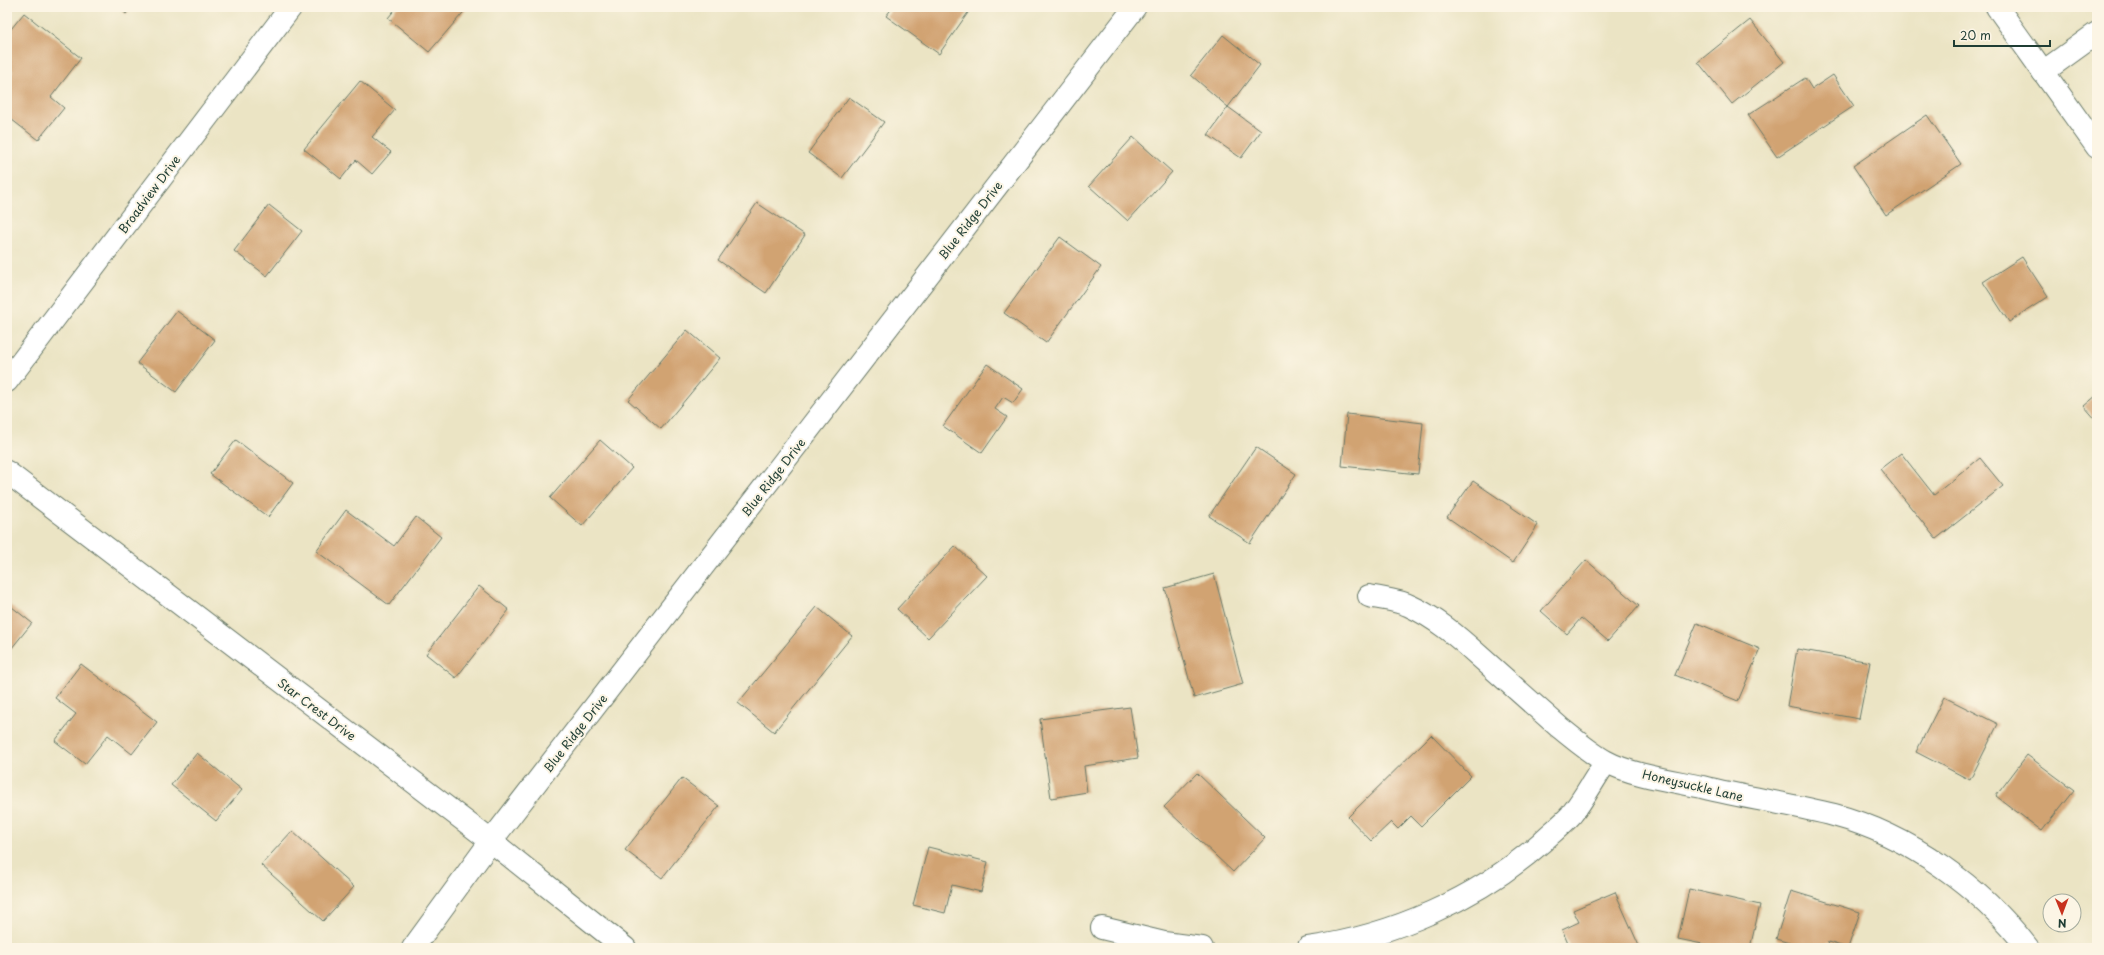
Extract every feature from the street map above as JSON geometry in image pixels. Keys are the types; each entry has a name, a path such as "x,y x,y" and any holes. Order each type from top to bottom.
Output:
{"street":[{"name":"Broadview Drive","path":"7,381 291,7"},
{"name":"Blue Ridge Drive","path":"413,948 491,841 1135,7"},
{"path":"1997,7 2097,147"},
{"path":"2043,72 2097,33"},
{"name":"Star Crest Drive","path":"7,472 491,841 625,948"},
{"name":"Honeysuckle Lane","path":"1369,596 1409,605 1446,626 1546,716 1580,744 1606,762 1625,769 1734,795 1834,815 1896,839 1930,858 1961,881 2007,923 2028,948"},
{"path":"1308,948 1352,940 1398,926 1438,909 1496,877 1532,850 1570,815 1606,762"},
{"path":"1102,928 1164,943 1202,948"}],"building":[{"path":"118,7 132,7 126,14"},
{"path":"397,7 468,7 429,52 388,18"},
{"path":"893,7 972,7 939,54 886,16"},
{"path":"24,13 81,58 51,97 64,108 38,140 7,116 7,79 13,71 7,66 7,34"},
{"path":"1750,20 1784,62 1732,104 1698,62"},
{"path":"1223,35 1260,65 1228,107 1191,75"},
{"path":"1833,75 1854,106 1777,157 1748,115 1805,78 1812,89"},
{"path":"360,81 395,110 372,137 391,152 372,174 356,160 341,179 304,149"},
{"path":"849,97 884,122 842,178 808,153"},
{"path":"1228,107 1261,131 1241,158 1208,135"},
{"path":"1927,115 1961,164 1886,215 1853,166"},
{"path":"1133,137 1172,172 1128,221 1089,186"},
{"path":"7,166 11,169 7,175"},
{"path":"757,203 805,235 766,293 718,260"},
{"path":"269,205 302,231 267,276 234,251"},
{"path":"1060,237 1101,267 1046,343 1004,313"},
{"path":"2022,257 2048,297 2009,322 1983,282"},
{"path":"177,311 215,340 176,392 137,363"},
{"path":"687,330 720,358 661,429 628,400"},
{"path":"987,364 1023,389 1013,403 1003,397 995,409 1007,417 982,453 943,426"},
{"path":"2097,395 2097,421 2084,406"},
{"path":"1347,414 1423,423 1418,474 1342,466"},
{"path":"236,440 293,483 268,517 210,474"},
{"path":"600,440 632,468 582,526 550,498"},
{"path":"1256,447 1296,474 1250,543 1209,516"},
{"path":"1901,453 1934,495 1980,458 2003,486 1936,539 1880,469"},
{"path":"1473,481 1538,525 1513,563 1447,517"},
{"path":"346,510 394,546 416,517 441,537 389,605 316,551"},
{"path":"955,546 987,576 928,638 897,609"},
{"path":"1586,560 1639,606 1608,641 1581,618 1567,634 1541,611"},
{"path":"1214,574 1243,684 1194,698 1165,588"},
{"path":"479,586 509,610 456,678 426,654"},
{"path":"7,603 32,623 7,654"},
{"path":"817,607 852,636 774,732 738,703"},
{"path":"1697,623 1760,649 1738,701 1675,675"},
{"path":"1797,649 1870,662 1859,719 1787,706"},
{"path":"81,664 157,722 132,754 108,735 85,764 55,741 76,714 55,698"},
{"path":"1944,697 1998,724 1970,780 1916,752"},
{"path":"1130,707 1138,758 1084,766 1087,792 1051,798 1040,719"},
{"path":"1431,735 1471,776 1421,826 1411,816 1398,829 1391,822 1371,841 1348,817"},
{"path":"197,753 242,790 216,821 171,785"},
{"path":"2027,755 2074,790 2042,831 1996,796"},
{"path":"1197,773 1265,838 1233,872 1164,807"},
{"path":"682,778 719,806 662,878 625,850"},
{"path":"292,831 354,887 323,921 261,865"},
{"path":"928,847 988,862 981,892 952,885 945,913 913,905"},
{"path":"1689,889 1760,905 1750,948 1722,948 1678,939"},
{"path":"1791,891 1860,912 1848,948 1828,942 1826,948 1806,948 1776,939"},
{"path":"1615,892 1640,948 1570,948 1562,930 1579,922 1573,910"}]}
